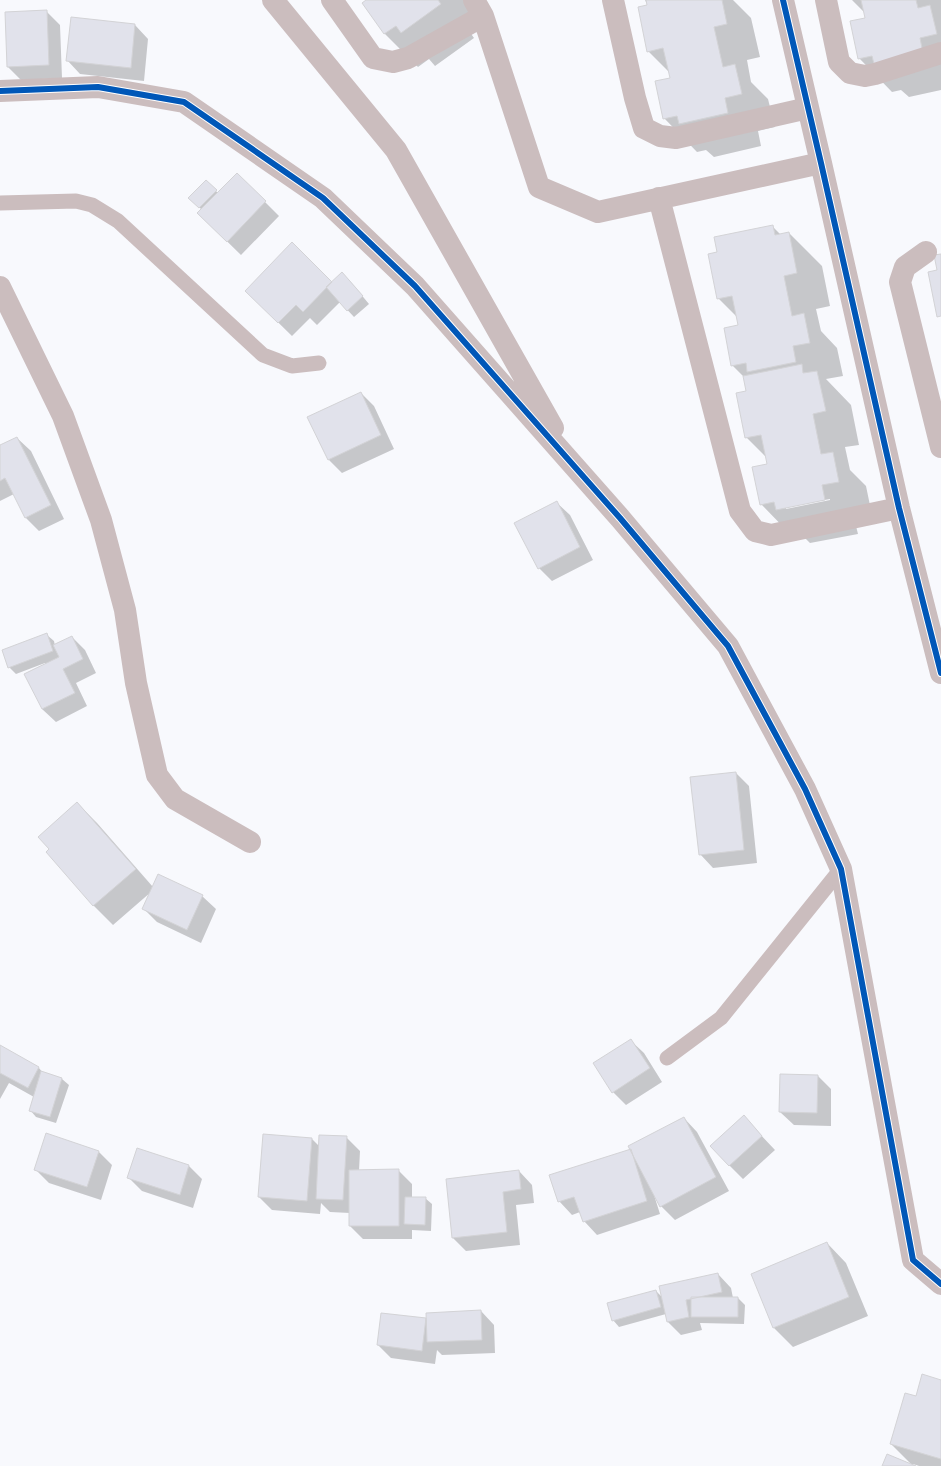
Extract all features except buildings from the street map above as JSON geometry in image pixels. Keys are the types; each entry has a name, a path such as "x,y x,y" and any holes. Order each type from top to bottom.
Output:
{"street":[{"path":"272,0 396,150 575,467"},
{"path":"332,0 373,58 394,62 408,58 479,8 539,187 598,212 821,163"},
{"path":"613,0 635,98 644,128 660,136 676,138 808,108"},
{"path":"783,0 899,508 941,673"},
{"path":"826,0 839,62 850,73 865,76 875,74 941,54"},
{"path":"0,91 98,87 184,102 323,198 415,286 575,467 728,646 805,789 841,869 913,1260 941,1284"},
{"path":"659,198 740,511 755,531 771,535 899,508"},
{"path":"926,252 905,267 900,282 941,447"},
{"path":"0,287 63,416 101,520 124,610 136,683 157,775 175,799 250,842"}],"lane":[{"path":"0,203 76,201 92,205 118,221 263,355 292,366 319,363"},
{"path":"667,1058 721,1018 841,869"}],"cycle path":[{"path":"783,0 899,508 941,673"},
{"path":"0,91 98,87 184,102 323,198 415,286 620,518 728,646 805,789 841,869 913,1260 941,1284"}]}
